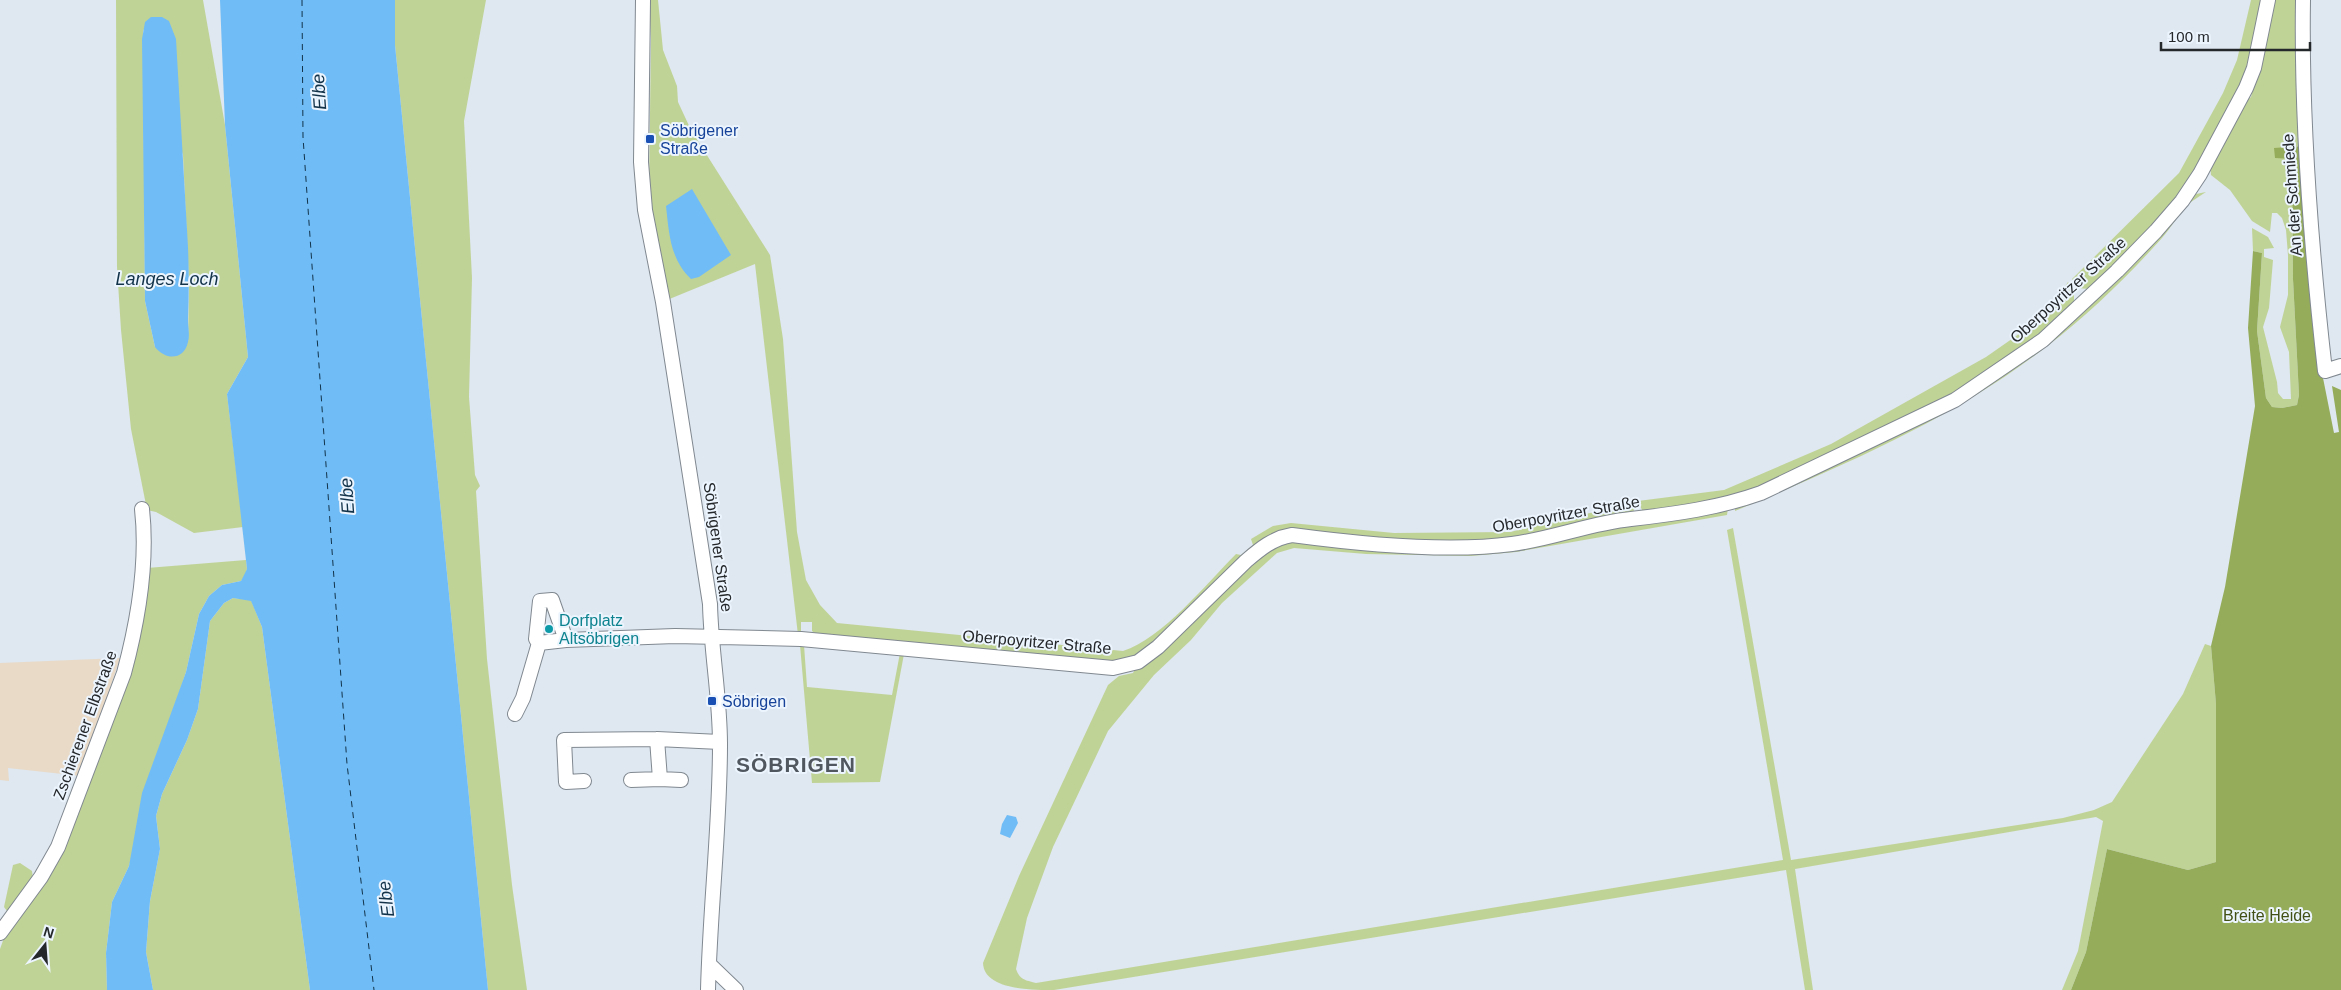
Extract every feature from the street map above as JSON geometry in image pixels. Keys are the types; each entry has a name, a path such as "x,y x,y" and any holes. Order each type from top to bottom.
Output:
{"street":[{"name":"Söbrigener Straße","path":"643,0 641,162 645,210 663,302 710,604 711,638 719,701 720,742 708,990"},
{"name":"Oberpoyritzer Straße","path":"539,643 566,640 675,636 801,639 1113,668 1138,662 1158,647 1246,561 1261,548 1284,536 1292,535 1329,540 1434,546 1470,547 1511,544 1630,519 1731,504 1761,493 1955,400 2043,340 2117,271 2182,201 2200,174 2252,75 2268,0"},
{"name":"An der Schmiede","path":"2303,0 2304,109 2314,276 2325,371 2341,366"},
{"name":"Zschierener Elbstraße","path":"0,933 41,877 58,847 124,673 131,648 143,557 145,532 142,509"},
{"path":"515,714 524,695 539,643 536,639 540,601 552,600 566,640"},
{"path":"657,739 660,779"},
{"path":"584,781 566,782 564,740 657,739 720,742"},
{"path":"631,780 681,780"},
{"path":"709,964 736,990"}],"shaded area":[{"path":"120,658 81,776 8,768 9,781 0,780 0,663"}],"green space":[{"path":"116,0 203,0 225,125 248,357 227,394 243,527 194,533 156,512 147,510 131,429 117,267","holes":["143,29 183,155 189,283 188,342 155,347 145,301"]},
{"path":"395,0 486,0 464,121 472,278 469,397 475,475 480,486 476,491 487,659 512,885 527,990 488,990 395,45"},
{"path":"649,0 658,0 663,50 677,86 678,102 691,130 770,255 783,339 797,532 806,580 820,605 837,623 1123,651 1138,645 1168,623 1236,554 1241,555 1253,545 1251,539 1273,526 1291,523 1394,533 1510,532 1632,503 1634,511 1631,515 1540,536 1470,544 1281,533 1138,657 1121,663 819,637 812,631 812,622 801,622 801,634 798,635 755,264 667,300 649,187 651,39"},
{"path":"2251,0 2264,0 2251,68 2205,157 2154,228 2089,289 2078,288 2072,279 2179,173 2223,93 2237,60"},
{"path":"2271,0 2299,0 2304,146 2274,149 2292,159 2293,279 2299,395 2297,405 2282,408 2272,407 2266,398 2257,331 2262,253 2253,251 2252,228 2268,237 2274,248 2264,249 2264,257 2273,260 2269,308 2263,327 2278,393 2283,399 2291,399 2289,352 2280,327 2288,295 2286,230 2282,218 2277,213 2272,213 2270,232 2252,221 2230,190 2211,175 2210,163 2245,102 2251,97 2262,52"},
{"name":"Breite Heide","path":"2304,146 2322,373 2334,433 2339,432 2332,386 2341,390 2341,990 2071,990 2086,952 2107,849 2188,870 2216,862 2216,704 2211,646 2225,587 2255,406 2248,328 2253,251 2262,253 2257,331 2266,398 2272,407 2282,408 2297,405 2299,395 2293,279 2292,159 2275,158 2274,148"},
{"path":"2206,192 2187,205 2149,253 2092,309 2062,335 2010,373 1935,419 1896,439 1816,477 1735,511 1735,506 1995,377 2187,200 2196,194"},
{"path":"2068,282 2074,291 2074,306 2041,336 1952,397 1830,457 1728,500 1650,514 1642,510 1638,501 1724,490 1831,444 1986,357 2049,313"},
{"path":"1728,508 1727,515 1516,552 1471,556 1366,554 1294,548 1277,553 1222,603 1191,640 1154,675 1108,731 1053,847 1027,918 1016,969 1019,975 1026,980 1036,983 1783,860 1727,530 1733,528 1791,860 2063,818 2094,810 2112,802 2183,694 2205,644 2211,646 2216,704 2216,862 2188,870 2107,849 2086,952 2071,990 2062,990 2078,951 2103,821 2096,817 1795,869 1813,990 1805,990 1786,870 1054,990 1011,987 991,979 985,972 983,963 1019,876 1108,685 1119,676 1133,673 1136,667 1248,563 1285,541 1436,550 1626,523 1638,525 1661,523 1673,518"},
{"path":"246,560 247,569 245,577 241,581 222,585 209,596 199,614 186,672 169,723 129,866 112,902 106,953 107,990 0,990 0,949 5,935 88,780 147,568"},
{"path":"233,598 251,600 262,627 310,990 153,990 146,952 150,901 160,849 156,816 162,794 187,740 198,709 210,621 224,603"},
{"path":"800,645 804,645 807,687 892,695 900,653 904,654 880,782 812,783"},
{"path":"20,863 32,871 33,879 10,911 7,911 4,907 13,865"}],"water":[{"name":"Elbe","path":"220,0 395,0 395,45 488,990 310,990 262,627 251,601 233,598 224,603 210,621 198,709 187,740 162,794 156,816 160,849 150,901 146,952 153,990 107,990 106,953 112,902 129,866 142,793 186,672 199,614 209,596 222,585 241,581 247,569 227,394 248,357 225,125"},
{"name":"Langes Loch","path":"151,17 162,17 169,21 176,39 188,247 189,339 183,353 174,356 164,354 155,347 145,301 142,39 145,22"},
{"path":"692,189 731,255 699,277 691,279 684,271 675,254 670,236 666,206"},
{"path":"1007,815 1016,817 1018,823 1010,838 1000,834 1002,824"}],"ferry route":[{"path":"302,0 303,137 347,764 374,990"}],"place":[{"name":"Söbrigener Straße","path":"650,139"},
{"name":"Dorfplatz Altsöbrigen","path":"549,629"},
{"name":"Söbrigen","path":"712,701"}],"district":[{"name":"SÖBRIGEN","path":"796,764"}]}
